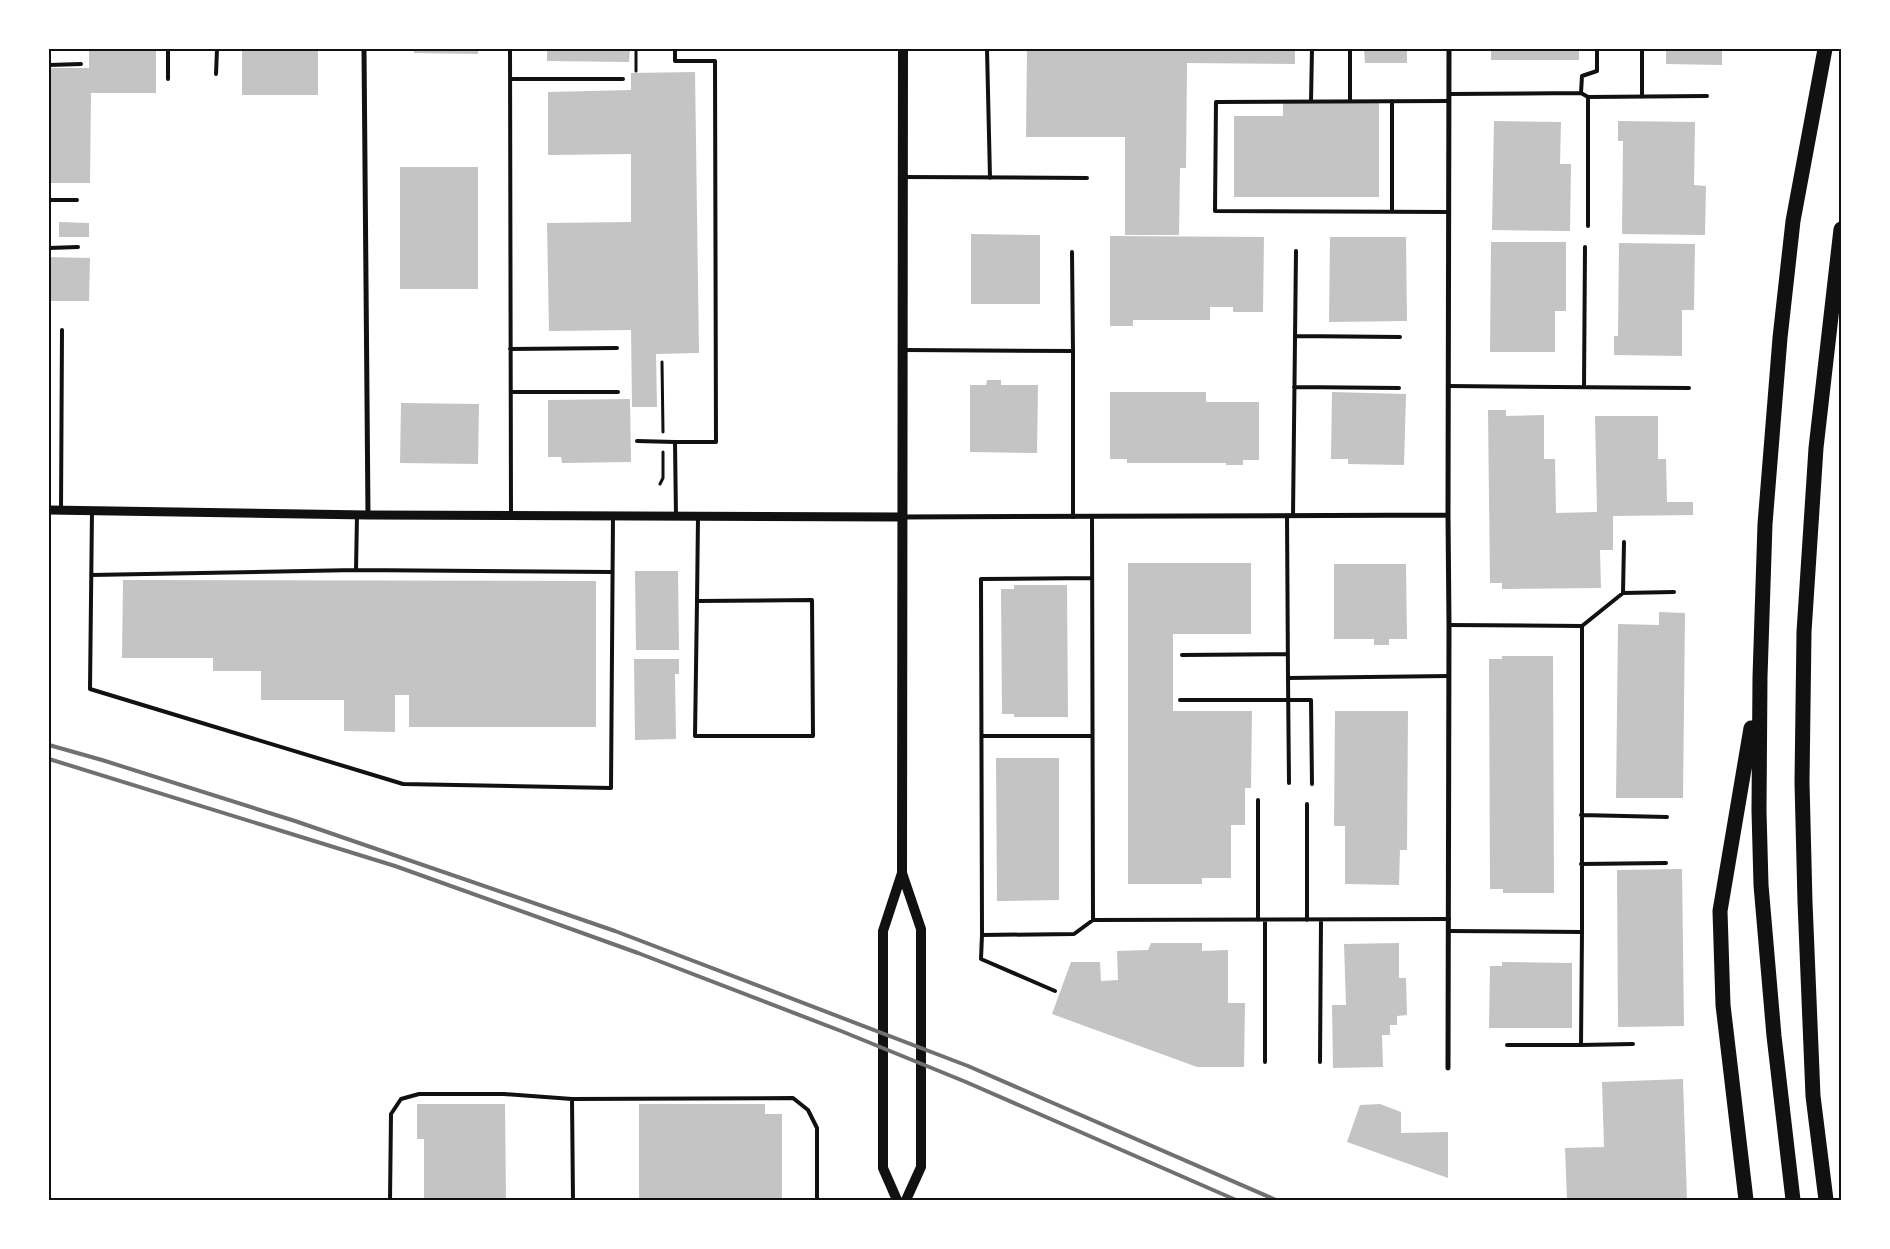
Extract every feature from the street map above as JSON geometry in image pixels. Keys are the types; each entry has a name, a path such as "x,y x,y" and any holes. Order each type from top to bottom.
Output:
{"highway":[{"path":"1793,1200 1774,1036 1762,885 1758,811 1760,677 1765,524 1780,338 1794,222 1825,49"},
{"path":"1826,1200 1813,1096 1802,782 1804,632 1816,448 1841,229"},
{"path":"1746,1200 1723,1005 1720,911 1760,677"}],"main road":[{"path":"897,1200 882,1168 883,931 902,873 902,49"},
{"path":"902,873 921,929 921,1167 906,1200"}],"street":[{"path":"364,49 368,515"},
{"path":"1448,49 1448,1068"},
{"path":"49,510 511,516 1092,517 1448,515"}],"lane":[{"path":"168,49 168,79"},
{"path":"216,74 217,49"},
{"path":"510,49 511,516"},
{"path":"637,442 716,442 715,61 675,61 675,49"},
{"path":"988,49 990,178"},
{"path":"1311,101 1312,49"},
{"path":"1350,49 1350,101"},
{"path":"1581,94 1582,76 1597,71 1597,49"},
{"path":"1642,49 1642,97"},
{"path":"49,65 81,64"},
{"path":"510,78 623,78"},
{"path":"1449,94 1581,94 1588,97 1707,96"},
{"path":"1588,97 1588,226"},
{"path":"1392,101 1392,211"},
{"path":"1448,212 1214,211 1216,102 1449,101"},
{"path":"902,177 1087,178"},
{"path":"49,200 77,200"},
{"path":"49,248 78,248"},
{"path":"1584,387 1585,248"},
{"path":"1289,783 1288,654 1296,251"},
{"path":"1072,252 1073,517"},
{"path":"61,510 62,330"},
{"path":"1295,336 1400,336"},
{"path":"510,348 617,348"},
{"path":"902,350 1072,351"},
{"path":"1448,386 1688,388"},
{"path":"1294,387 1399,388"},
{"path":"511,392 618,392"},
{"path":"675,442 676,516"},
{"path":"92,511 90,689 403,784 611,788 613,516"},
{"path":"356,570 357,515"},
{"path":"697,601 812,600 813,736 695,736 698,516"},
{"path":"1092,517 1093,920"},
{"path":"1623,593 1624,542"},
{"path":"91,574 356,570 612,572"},
{"path":"1055,991 981,959 981,579 1092,578"},
{"path":"1449,625 1582,626 1623,593 1674,592"},
{"path":"1581,1045 1582,626"},
{"path":"1182,655 1288,654"},
{"path":"1288,678 1449,676"},
{"path":"1180,700 1311,700 1312,784"},
{"path":"982,736 1092,736"},
{"path":"1258,800 1258,920"},
{"path":"1307,804 1307,920"},
{"path":"1581,815 1667,817"},
{"path":"1581,864 1666,863"},
{"path":"982,935 1074,934 1093,920 1449,919"},
{"path":"1265,920 1265,1062"},
{"path":"1320,1062 1321,920"},
{"path":"1448,931 1582,932"},
{"path":"1507,1045 1633,1044"},
{"path":"390,1200 391,1114 401,1099 419,1094 504,1094 572,1099 793,1098 808,1110 817,1128 817,1200"},
{"path":"572,1099 573,1200"}],"path":[{"path":"636,49 636,71"},
{"path":"662,362 663,433"},
{"path":"660,484 663,478 663,452"}],"building":[{"path":"89,49 156,49 156,93 91,93 90,183 49,183 49,68 89,68"},
{"path":"242,49 318,49 318,95 242,95"},
{"path":"400,49 478,49 478,54 414,53 414,51 400,51"},
{"path":"547,49 630,49 629,62 547,61"},
{"path":"1027,49 1295,49 1295,64 1187,63 1186,168 1180,168 1179,235 1125,235 1125,137 1026,137"},
{"path":"1364,49 1407,49 1407,63 1365,63"},
{"path":"1491,49 1579,49 1579,60 1491,60"},
{"path":"1666,49 1722,49 1722,65 1666,64"},
{"path":"695,72 699,353 656,354 657,407 632,407 631,330 549,331 547,223 631,222 631,154 548,155 548,92 631,90 631,73"},
{"path":"1283,103 1379,103 1379,197 1234,197 1234,116 1283,116"},
{"path":"1494,121 1561,122 1560,164 1571,164 1570,231 1492,230"},
{"path":"1618,121 1695,122 1694,185 1706,186 1705,235 1622,234 1623,141 1618,141"},
{"path":"400,167 478,167 478,289 400,289"},
{"path":"59,222 89,223 89,237 59,237"},
{"path":"971,234 1040,235 1040,304 971,304"},
{"path":"1110,236 1264,237 1263,312 1233,312 1233,307 1210,307 1210,320 1133,320 1133,326 1110,326"},
{"path":"1330,237 1406,237 1407,321 1329,322"},
{"path":"1491,242 1566,242 1566,311 1555,311 1555,352 1490,352"},
{"path":"1619,243 1695,244 1694,310 1682,310 1682,356 1614,355 1614,336 1618,336"},
{"path":"49,257 90,258 89,301 49,301"},
{"path":"987,380 1001,380 1001,385 1038,385 1037,453 970,452 970,385 986,385"},
{"path":"1110,392 1206,392 1206,402 1259,402 1259,460 1243,460 1243,465 1226,465 1226,463 1127,463 1127,459 1110,459"},
{"path":"1332,392 1406,394 1404,465 1348,464 1348,459 1331,459"},
{"path":"630,399 631,462 562,463 561,457 548,457 548,400"},
{"path":"401,403 479,404 478,464 400,463"},
{"path":"1488,410 1506,410 1506,416 1544,415 1544,459 1555,459 1556,513 1597,512 1595,416 1658,416 1658,459 1666,459 1667,502 1693,502 1693,515 1613,516 1613,550 1600,550 1601,588 1502,589 1502,583 1490,583"},
{"path":"1128,563 1251,563 1251,634 1173,634 1173,711 1252,711 1251,788 1245,788 1245,825 1231,825 1231,878 1202,878 1202,884 1128,884"},
{"path":"1334,564 1406,564 1407,639 1389,639 1389,645 1374,645 1374,639 1334,639"},
{"path":"635,571 678,571 679,650 636,650"},
{"path":"123,580 596,581 596,727 409,727 409,695 395,695 395,732 344,731 344,700 261,700 261,671 213,671 213,658 122,658"},
{"path":"1014,585 1067,585 1068,717 1014,717 1014,714 1002,714 1001,589 1014,589"},
{"path":"1659,612 1685,613 1683,798 1616,798 1618,624 1659,625"},
{"path":"1502,656 1553,656 1554,893 1503,893 1503,889 1490,889 1489,659 1502,659"},
{"path":"634,659 679,659 679,674 675,674 676,739 635,740"},
{"path":"1335,711 1408,711 1407,850 1400,850 1399,885 1345,884 1345,826 1334,826"},
{"path":"996,758 1059,758 1059,900 997,901"},
{"path":"1682,869 1684,1026 1618,1027 1617,870"},
{"path":"1151,943 1202,943 1202,951 1228,950 1228,1003 1245,1003 1244,1067 1197,1067 1052,1014 1071,962 1100,962 1101,981 1118,980 1117,951 1148,950"},
{"path":"1399,943 1399,978 1406,978 1407,1015 1397,1016 1397,1025 1390,1025 1390,1035 1382,1035 1383,1067 1333,1068 1332,1005 1346,1005 1344,944"},
{"path":"1502,962 1572,963 1572,1028 1489,1028 1490,966 1502,966"},
{"path":"1683,1079 1687,1200 1567,1200 1565,1148 1604,1147 1602,1082"},
{"path":"417,1104 505,1104 506,1200 424,1200 424,1139 417,1139"},
{"path":"639,1104 765,1104 765,1114 782,1114 782,1200 639,1200"},
{"path":"1380,1104 1401,1112 1401,1133 1448,1132 1448,1178 1347,1142 1360,1105"}],"railway":[{"path":"49,745 295,821 615,931 968,1066 1276,1200"},
{"path":"49,759 395,866 638,953 841,1031 966,1082 1236,1200"}]}
